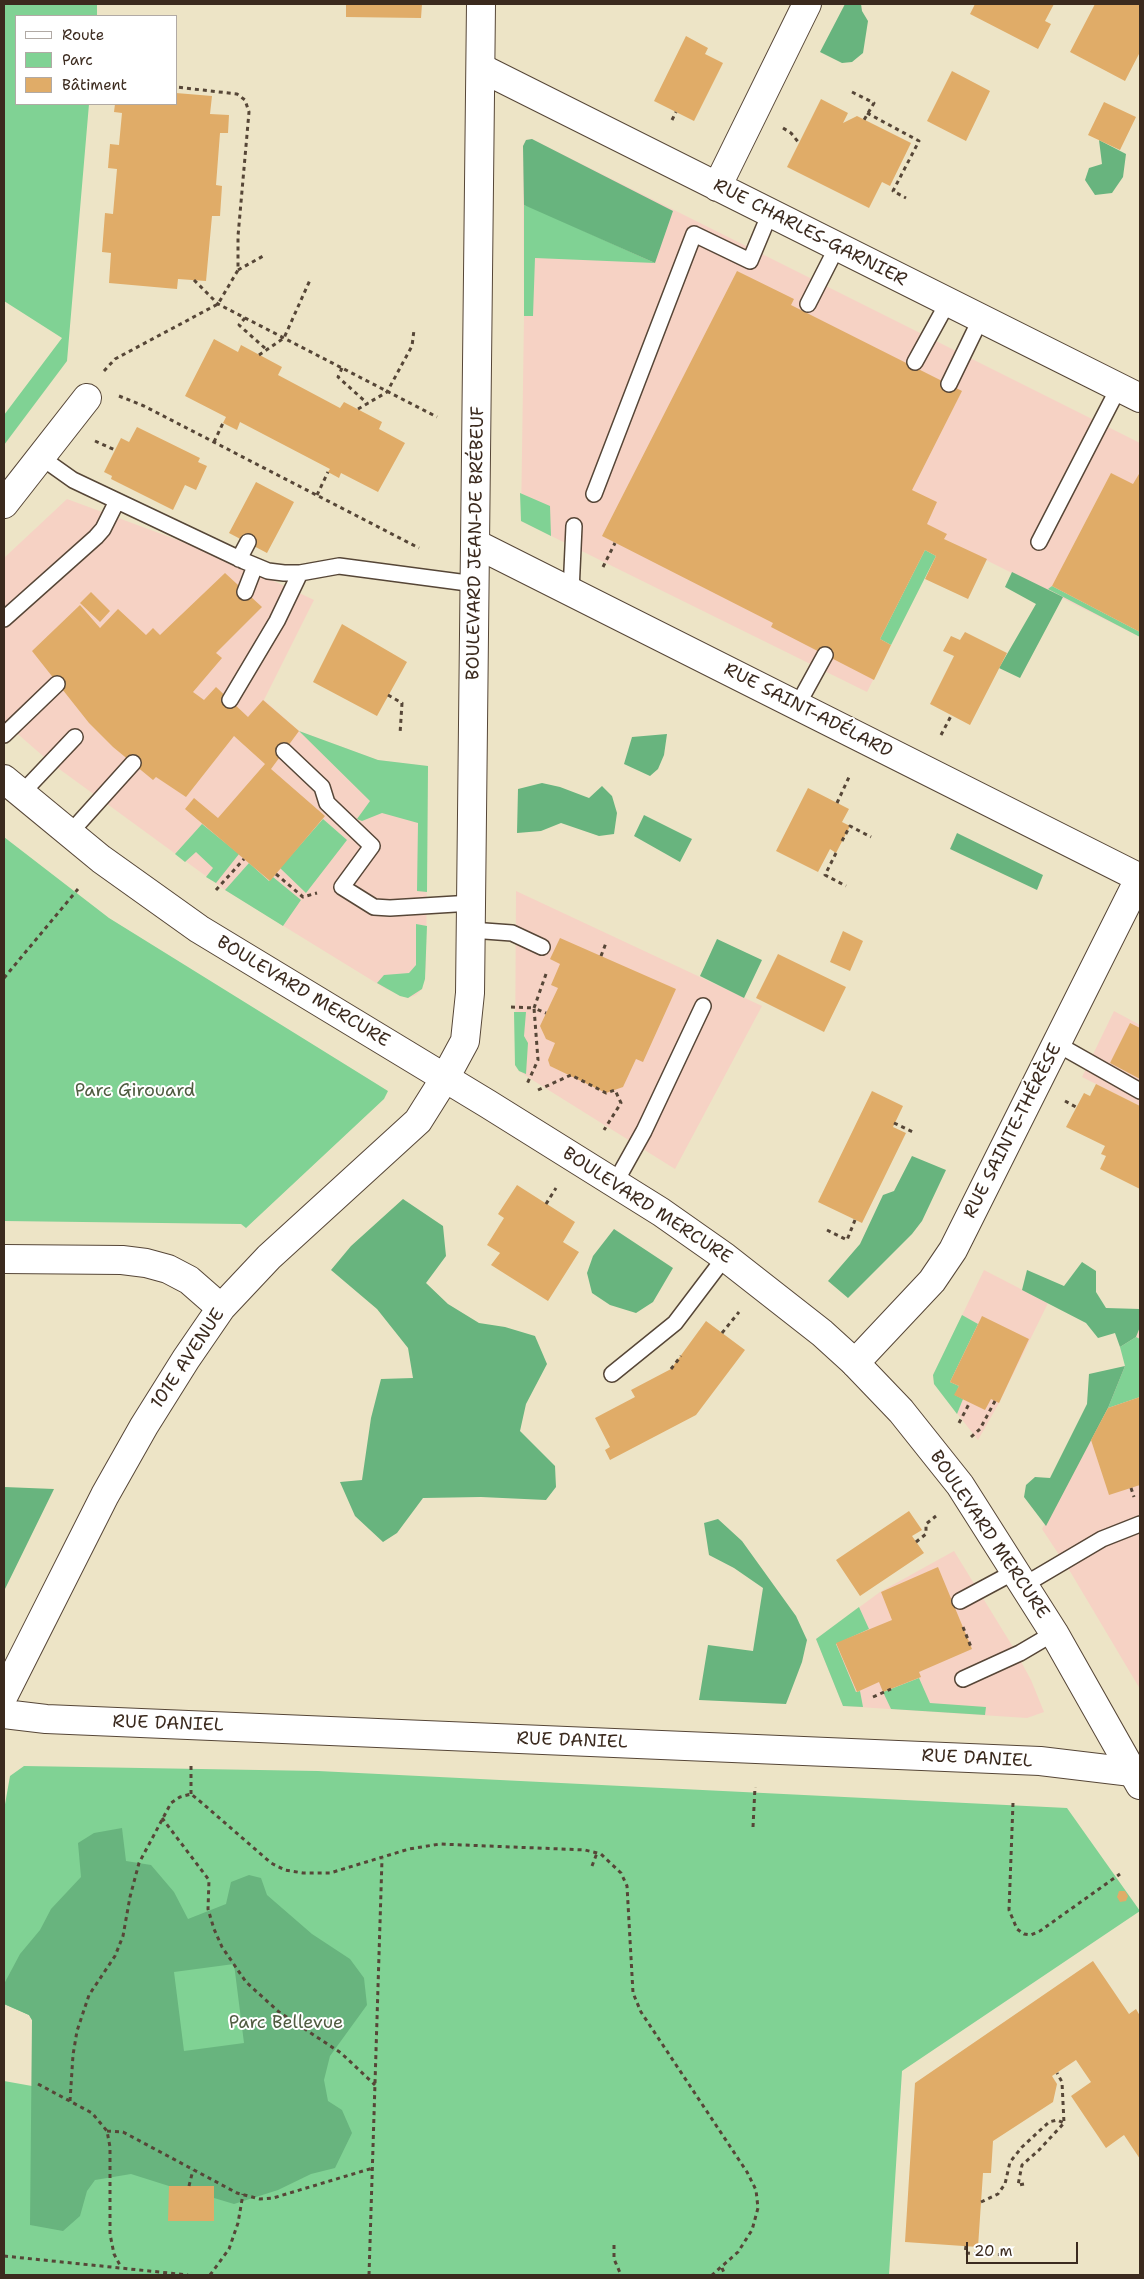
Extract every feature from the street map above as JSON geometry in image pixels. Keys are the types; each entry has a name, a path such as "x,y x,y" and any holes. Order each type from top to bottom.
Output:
{"street":[{"name":"BOULEVARD JEAN-DE BRÉBEUF","path":"445,1078 465,1041 467,1031 472,903 481,4"},
{"path":"717,187 807,4"},
{"name":"RUE CHARLES-GARNIER","path":"481,68 1129,392"},
{"path":"4,504 42,458 87,398"},
{"name":"RUE SAINT-ADÉLARD","path":"476,544 1140,877"},
{"name":"BOULEVARD MERCURE","path":"12,787 69,834 198,929 445,1078 614,1183 725,1257 780,1297 855,1362 932,1447 960,1485 1054,1633 1138,1773"},
{"name":"RUE SAINTE-THÉRÈSE","path":"855,1362 932,1281 944,1265 1140,877"},
{"name":"101E AVENUE","path":"4,1694 125,1461 186,1359 221,1308 269,1257 418,1121 445,1078"},
{"path":"4,1259 122,1260 146,1263 168,1269 189,1280 221,1308"},
{"name":"RUE DANIEL","path":"4,1714 46,1719 1030,1761 1138,1773"}],"lane":[{"path":"594,494 694,234 750,261 770,213"},
{"path":"808,304 837,247"},
{"path":"916,362 948,302"},
{"path":"949,384 980,318"},
{"path":"1039,542 1129,392"},
{"path":"42,458 73,480 255,566 284,574 338,566 475,584"},
{"path":"4,619 96,537 103,529 117,500"},
{"path":"571,592 574,526"},
{"path":"239,559 248,542"},
{"path":"245,592 255,566"},
{"path":"230,700 277,621 300,573"},
{"path":"797,706 825,655"},
{"path":"4,734 58,684"},
{"path":"12,787 75,737"},
{"path":"284,751 322,788 327,803 372,846 342,888 374,907 390,908 472,903"},
{"path":"69,834 133,763"},
{"path":"471,930 512,933 542,947"},
{"path":"614,1183 644,1131 703,1006"},
{"path":"1057,1044 1140,1091"},
{"path":"612,1374 675,1324 690,1307 725,1257"},
{"path":"960,1601 1020,1578 1128,1527 1140,1524"},
{"path":"963,1679 1020,1653 1054,1633"}],"path":[{"path":"102,374 115,359 218,304 238,270 238,236 250,112 245,100 237,94 178,87"},
{"path":"852,92 874,103 864,120"},
{"path":"672,120 676,112"},
{"path":"868,113 919,141 893,191 906,198"},
{"path":"779,126 792,133 799,143"},
{"path":"238,270 265,255"},
{"path":"194,280 218,304 437,417"},
{"path":"259,355 284,338 310,280"},
{"path":"245,318 239,324 267,350"},
{"path":"358,409 387,392 412,346 414,330"},
{"path":"342,368 338,377 368,404"},
{"path":"116,395 144,406 427,552"},
{"path":"214,442 223,423"},
{"path":"93,440 115,450"},
{"path":"317,495 328,472"},
{"path":"603,567 615,543"},
{"path":"388,695 402,703 400,734"},
{"path":"941,735 951,716"},
{"path":"837,803 850,774"},
{"path":"842,841 850,826 871,837"},
{"path":"836,853 825,875 846,886"},
{"path":"216,890 244,859"},
{"path":"276,874 303,897"},
{"path":"4,978 78,889"},
{"path":"601,956 606,943"},
{"path":"528,1084 538,1060 534,1008 547,971"},
{"path":"511,1007 534,1008 546,1013"},
{"path":"538,1090 571,1076 606,1093 616,1090 621,1104 604,1130"},
{"path":"1065,1101 1076,1107"},
{"path":"894,1123 915,1133"},
{"path":"546,1204 556,1188"},
{"path":"827,1230 847,1240 855,1220"},
{"path":"722,1333 739,1312"},
{"path":"971,1437 980,1429 995,1401"},
{"path":"959,1423 970,1402"},
{"path":"916,1542 926,1534 926,1524 936,1516"},
{"path":"960,1601 953,1604 981,1671"},
{"path":"873,1697 891,1689"},
{"path":"191,1765 191,1794 270,1863 285,1870 303,1873 330,1872 410,1850 440,1844 585,1850 597,1853 611,1861 621,1873 627,1886 633,1992 641,2012 747,2172 756,2190 758,2208 752,2230 738,2252 712,2275"},
{"path":"753,1826 755,1787"},
{"path":"70,2101 73,2055 77,2031 89,1995 115,1956 123,1936 130,1896 139,1863 171,1803 180,1797 191,1794"},
{"path":"1013,1803 1009,1910 1017,1929 1024,1934 1031,1935 1040,1931 1120,1874"},
{"path":"162,1818 209,1880 208,1909 214,1929 222,1947 246,1982 280,2012 341,2053 375,2086"},
{"path":"592,1866 597,1853"},
{"path":"369,2275 382,1858"},
{"path":"1024,2184 1018,2185 1022,2165 1064,2123 1062,2082 1057,2073"},
{"path":"38,2084 92,2113 107,2131 110,2147 110,2234 114,2254 121,2267"},
{"path":"981,2202 998,2194 1002,2189 1007,2178 1010,2162 1022,2147 1049,2122 1057,2120 1064,2123"},
{"path":"107,2131 123,2132 193,2170 243,2194 260,2199 273,2198 372,2168"},
{"path":"189,2186 193,2170"},
{"path":"210,2275 229,2249 238,2223 243,2194"},
{"path":"614,2245 614,2259 621,2275"},
{"path":"966,2246 965,2253 1008,2254"},
{"path":"4,2256 188,2275"},
{"path":"722,2268 725,2275"}],"shaded area":[{"path":"532,139 1140,443 1140,637 944,539 867,692 521,521 524,316 523,146 526,140"},
{"path":"67,499 221,556 314,600 264,700 299,731 378,760 428,766 426,967 422,989 416,995 408,998 386,989 225,890 51,763 4,722 4,558"},
{"path":"516,891 762,1006 675,1169 534,1081 519,1071 515,1065"},
{"path":"1114,1011 1140,1025 1140,1106 1082,1077"},
{"path":"984,1270 1048,1303 999,1403 978,1440 934,1384 933,1375"},
{"path":"1140,1327 1140,1689 1071,1573 1042,1529 1108,1408"},
{"path":"954,1551 1013,1647 1031,1680 1044,1712 1027,1718 843,1706 816,1639 880,1592"}],"green space":[{"path":"4,4 97,4 97,15 15,15 15,105 89,105 67,361 4,445 4,415 62,338 4,301"},
{"path":"845,4 861,4 862,11 868,21 863,53 852,62 842,63 820,52"},
{"path":"532,139 673,211 655,263 524,205 523,146 526,140"},
{"path":"1099,140 1126,154 1123,177 1112,193 1095,195 1085,180 1089,168 1102,164"},
{"path":"524,205 655,263 535,258 533,316 524,316"},
{"path":"520,493 550,506 551,536 521,521"},
{"path":"925,550 936,556 891,645 880,639"},
{"path":"1012,572 1063,597 1020,678 999,668 1036,604 1005,587"},
{"path":"1052,586 1140,632 1140,637 1048,589"},
{"path":"299,731 378,760 428,766 427,892 417,891 418,823 382,813 362,821 357,819 370,801"},
{"path":"667,734 664,755 658,769 650,776 624,764 632,737"},
{"path":"542,783 560,787 589,798 602,786 612,796 617,813 614,834 599,836 561,823 541,831 517,833 518,789"},
{"path":"644,815 692,839 680,862 634,836"},
{"path":"323,819 347,840 306,893 280,868"},
{"path":"202,824 239,854 216,883 206,877 213,868 196,852 185,862 175,854"},
{"path":"957,833 1043,875 1037,890 950,849"},
{"name":"Parc Girouard","path":"4,837 109,918 388,1091 384,1099 246,1228 241,1224 4,1221"},
{"path":"249,863 269,881 273,877 301,900 283,926 225,890"},
{"path":"416,924 427,926 425,979 422,989 408,998 400,996 377,983 384,975 409,973 416,965"},
{"path":"717,939 762,960 744,998 700,976"},
{"path":"514,1012 526,1012 524,1036 528,1043 526,1074 519,1071 515,1065"},
{"path":"912,1156 946,1170 922,1221 912,1234 848,1298 828,1281 860,1244 883,1195 894,1191"},
{"path":"403,1199 443,1226 446,1256 426,1283 448,1304 479,1323 505,1327 535,1336 547,1364 526,1404 520,1431 555,1466 556,1487 546,1500 481,1497 423,1498 397,1533 383,1542 355,1516 340,1482 362,1480 371,1418 381,1379 413,1378 408,1348 377,1309 331,1270 351,1246"},
{"path":"614,1229 673,1268 653,1302 636,1313 610,1305 592,1293 587,1273 593,1256"},
{"path":"1082,1262 1096,1271 1096,1292 1106,1308 1140,1309 1140,1327 1136,1337 1120,1347 1115,1333 1098,1338 1086,1323 1022,1290 1027,1270 1064,1286"},
{"path":"962,1315 978,1324 950,1382 959,1386 955,1395 963,1399 957,1414 934,1384 933,1375"},
{"path":"1136,1337 1140,1339 1140,1397 1108,1408 1125,1366 1120,1347"},
{"path":"1125,1366 1108,1408 1046,1526 1024,1497 1026,1485 1035,1477 1050,1478 1087,1404 1089,1374"},
{"path":"4,1487 54,1489 4,1591"},
{"path":"718,1519 742,1541 796,1616 807,1640 802,1662 786,1704 699,1700 708,1645 753,1651 763,1588 734,1568 709,1555 704,1523"},
{"path":"859,1607 869,1629 836,1644 856,1692 860,1691 863,1707 843,1706 816,1639"},
{"path":"919,1678 930,1703 986,1707 985,1715 891,1709 883,1692"},
{"name":"Parc Bellevue","path":"24,1766 318,1771 1067,1808 1140,1911 902,2071 889,2275 4,2275 4,2081 32,2086 32,2020 29,2015 4,2004 4,1810 10,1776"},
{"path":"122,1828 126,1861 151,1865 174,1892 188,1919 226,1904 231,1882 249,1875 261,1878 267,1895 312,1934 350,1959 364,1978 367,2005 330,2056 324,2080 328,2101 342,2110 352,2133 335,2168 311,2174 278,2190 234,2204 214,2198 213,2186 169,2186 131,2174 95,2180 87,2191 80,2216 63,2231 30,2225 32,2020 29,2015 4,2004 4,1984 20,1954 40,1930 51,1909 81,1877 78,1843 94,1833","holes":["234,1964 244,2043 184,2051 174,1972"]}],"building":[{"path":"346,4 422,4 421,18 346,17"},
{"path":"975,4 1054,4 1045,21 1051,24 1038,49 970,14"},
{"path":"1095,4 1140,4 1140,52 1125,81 1070,52"},
{"path":"686,36 708,48 705,54 723,63 694,121 654,101"},
{"path":"952,71 990,91 966,141 927,121"},
{"path":"178,93 212,96 210,114 229,115 228,133 220,133 216,185 222,186 220,216 212,216 206,281 178,279 177,289 109,283 111,253 102,252 105,213 113,214 117,169 108,168 110,144 119,145 122,113 114,112 115,105 178,105"},
{"path":"821,99 848,113 843,123 857,116 911,143 890,186 882,182 869,208 787,167"},
{"path":"1104,102 1136,117 1120,150 1088,135"},
{"path":"737,271 794,299 791,305 962,391 912,490 937,502 927,524 947,534 944,539 987,559 968,599 925,579 936,556 925,550 880,639 891,645 874,680 771,627 773,623 602,536"},
{"path":"214,339 238,352 241,345 282,367 278,375 340,408 344,402 382,422 379,429 405,443 378,492 341,473 339,478 328,472 330,469 240,422 237,430 223,423 226,417 185,396"},
{"path":"137,427 200,458 198,462 207,466 196,490 185,485 173,510 111,479 112,476 104,472 121,438 129,442"},
{"path":"1111,473 1133,484 1140,475 1140,632 1052,586"},
{"path":"256,482 294,502 267,553 229,533"},
{"path":"225,573 262,607 216,653 222,658 193,692 204,700 216,687 248,717 263,700 299,731 271,769 325,816 270,881 185,809 194,798 218,818 265,764 234,736 186,797 156,777 153,780 113,747 89,723 32,651 80,605 100,628 118,609 146,635 153,628 160,635"},
{"path":"91,592 110,611 100,622 80,603"},
{"path":"342,624 407,662 377,716 313,682"},
{"path":"965,632 1007,653 970,725 930,704 954,656 943,651 951,636 960,640"},
{"path":"808,788 849,809 842,822 850,826 836,853 830,849 818,872 776,851"},
{"path":"843,931 863,941 850,971 830,962"},
{"path":"560,938 676,989 643,1062 636,1059 623,1087 606,1093 550,1066 548,1060 555,1043 546,1039 540,1026 558,988 551,985 560,964 550,959"},
{"path":"778,954 846,987 824,1032 756,998"},
{"path":"1130,1023 1140,1028 1140,1079 1110,1063"},
{"path":"1096,1084 1140,1106 1140,1189 1100,1169 1106,1156 1101,1154 1105,1146 1066,1127 1084,1093 1090,1096"},
{"path":"872,1091 903,1106 893,1127 906,1133 862,1223 818,1202"},
{"path":"517,1185 575,1222 563,1242 579,1252 548,1301 491,1265 500,1253 487,1245 504,1218 498,1214"},
{"path":"982,1316 1029,1339 999,1403 991,1399 985,1410 954,1395 959,1386 950,1382"},
{"path":"706,1321 745,1350 696,1415 610,1460 605,1450 610,1447 595,1418 635,1397 631,1390 671,1369"},
{"path":"1140,1397 1140,1485 1109,1495 1091,1440 1108,1408"},
{"path":"909,1511 922,1530 912,1536 924,1553 860,1596 836,1560"},
{"path":"938,1567 972,1649 919,1672 921,1677 883,1692 879,1682 857,1692 836,1643 892,1620 881,1592"},
{"path":"1119,1891 1125,1891 1128,1896 1126,1901 1120,1902 1117,1897"},
{"path":"1093,1961 1129,2014 1136,2009 1140,2016 1140,2159 1124,2135 1106,2148 1071,2096 1091,2082 1076,2060 1052,2076 1057,2084 1053,2102 993,2141 991,2173 983,2173 978,2247 905,2242 915,2083"},
{"path":"169,2186 214,2186 214,2221 168,2221"}]}
